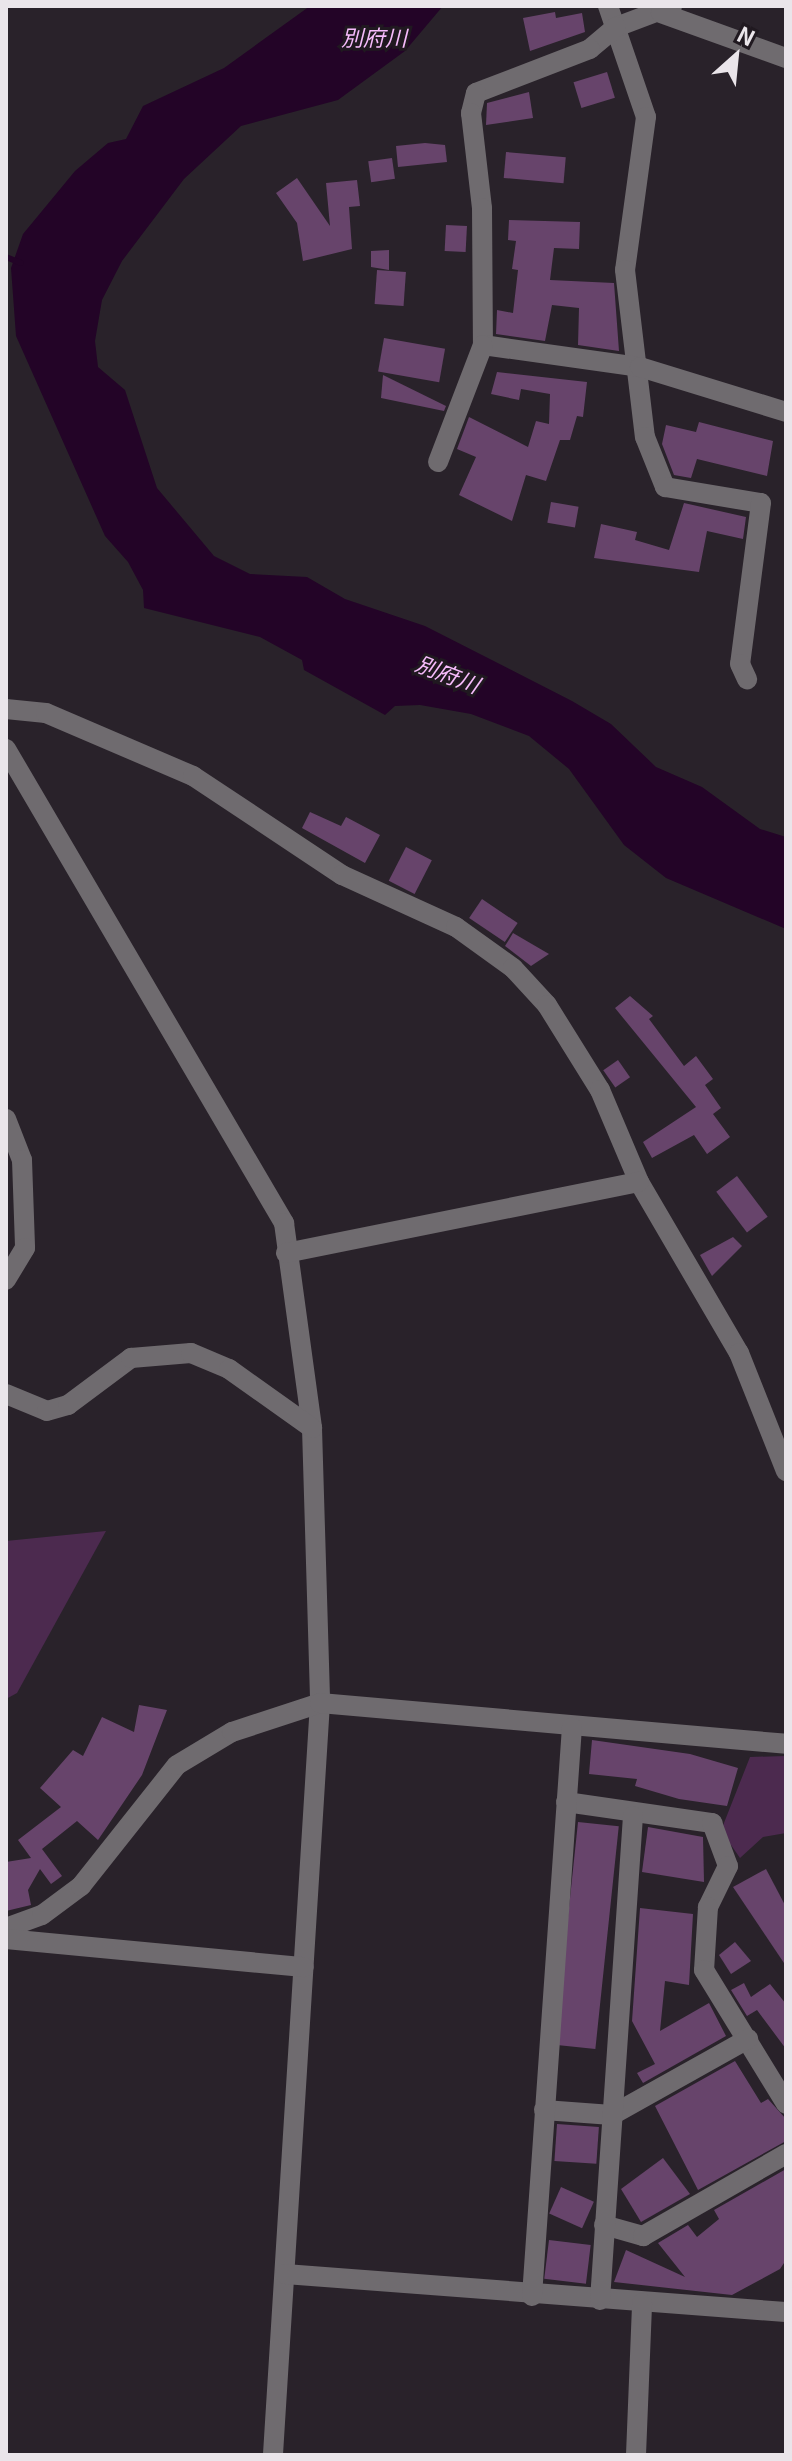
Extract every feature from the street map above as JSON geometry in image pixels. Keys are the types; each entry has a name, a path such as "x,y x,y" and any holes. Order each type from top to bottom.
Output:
{"street":[{"path":"608,6 646,117 625,270 640,367 645,437 665,487 761,503 740,664 747,679"},
{"path":"438,462 483,345 482,208 471,113 476,93 590,49 616,27 667,9 786,58"},
{"path":"483,345 640,367 786,412"},
{"path":"6,709 46,713 193,776 342,875 444,920 513,968 585,1063 639,1182 739,1353 786,1471"},
{"path":"6,749 284,1223 312,1428 320,1703 273,2455"},
{"path":"6,1119 22,1160 25,1248 6,1280"},
{"path":"286,1253 639,1182"},
{"path":"6,1394 47,1411 68,1405 131,1358 191,1353 229,1369 312,1428"},
{"path":"6,1928 42,1915 81,1886 177,1765 232,1732 320,1703 786,1744"},
{"path":"532,2296 572,1727"},
{"path":"566,1802 633,1816 712,1823 728,1866 708,1907 704,1970 786,2104"},
{"path":"600,2300 633,1816"},
{"path":"6,1939 304,1967"},
{"path":"544,2110 612,2115 748,2039"},
{"path":"604,2225 643,2236 786,2154"},
{"path":"285,2274 532,2296 786,2312"},
{"path":"636,2455 642,2303"}],"shaded area":[{"path":"106,1531 17,1693 6,1699 6,1541"},
{"path":"786,1756 786,1833 763,1837 740,1858 731,1845 721,1844 722,1828 750,1757"}],"water":[{"name":"別府川","path":"310,6 443,6 405,51 338,100 241,126 184,179 122,261 102,300 95,341 98,367 125,390 157,488 214,556 250,574 307,577 345,599 425,626 572,701 611,724 656,767 702,787 760,829 786,837 786,929 666,878 624,845 569,769 529,736 471,714 420,705 395,706 385,715 304,670 302,660 260,637 144,608 143,590 128,562 105,536 16,336 11,268 23,234 75,171 108,143 126,139 143,106 224,68"}],"building":[{"path":"555,12 556,18 582,13 585,32 530,51 523,18"},
{"path":"607,72 615,98 581,108 574,82"},
{"path":"529,92 533,118 486,125 487,103"},
{"path":"425,143 445,145 447,162 398,167 396,146"},
{"path":"506,152 566,157 564,183 504,178"},
{"path":"392,158 395,179 371,182 368,161"},
{"path":"297,178 330,226 326,183 357,180 360,206 349,207 352,249 303,261 297,223 276,193"},
{"path":"509,220 580,222 579,249 554,248 550,280 614,283 619,351 578,345 579,308 552,305 545,341 496,334 497,310 513,313 518,270 512,269 516,241 508,240"},
{"path":"446,225 467,226 466,252 445,251"},
{"path":"389,250 389,270 371,267 371,251"},
{"path":"377,270 406,272 404,306 375,304"},
{"path":"384,338 445,349 439,382 378,371"},
{"path":"497,372 587,382 583,417 577,416 570,440 560,440 546,481 526,475 512,521 459,495 476,457 457,449 469,417 528,447 536,421 549,424 550,394 521,389 519,400 491,394"},
{"path":"383,375 446,406 444,411 381,398"},
{"path":"699,422 773,441 767,476 697,459 691,478 674,475 662,444 666,425 696,432"},
{"path":"551,502 579,507 575,528 547,523"},
{"path":"684,503 746,517 743,539 707,531 699,572 594,558 601,524 637,532 635,540 669,550"},
{"path":"310,812 341,826 346,817 380,835 365,863 302,828"},
{"path":"406,847 432,860 415,894 389,881"},
{"path":"482,899 518,923 505,942 469,918"},
{"path":"513,933 549,954 531,966 505,946"},
{"path":"630,996 653,1016 649,1019 684,1066 696,1056 713,1079 705,1085 721,1108 713,1114 730,1137 707,1154 694,1135 652,1158 643,1142 696,1107 615,1008"},
{"path":"618,1060 630,1077 615,1088 603,1070"},
{"path":"737,1176 768,1217 747,1232 716,1192"},
{"path":"733,1237 742,1246 712,1276 700,1255"},
{"path":"139,1705 167,1710 142,1775 98,1840 77,1821 42,1849 62,1876 51,1884 40,1869 28,1890 31,1905 6,1911 6,1862 31,1858 18,1840 61,1807 40,1788 73,1750 83,1756 102,1717 134,1732"},
{"path":"592,1740 690,1754 738,1768 727,1806 679,1799 635,1786 637,1779 589,1774"},
{"path":"578,1822 619,1826 595,2049 555,2045"},
{"path":"648,1827 703,1837 704,1882 642,1872"},
{"path":"766,1869 786,1907 786,1966 733,1887"},
{"path":"640,1908 693,1914 689,1985 665,1981 660,2031 709,2003 726,2036 643,2083 637,2073 655,2064 632,2021"},
{"path":"735,1942 751,1961 731,1974 719,1955"},
{"path":"744,1983 751,1997 770,1984 786,2004 786,2049 757,2010 747,2016 731,1990"},
{"path":"735,2061 761,2103 768,2099 786,2119 786,2141 698,2190 655,2106"},
{"path":"557,2124 599,2127 596,2164 554,2161"},
{"path":"663,2158 690,2194 641,2222 621,2189"},
{"path":"786,2169 786,2260 780,2269 732,2295 614,2282 626,2250 685,2277 658,2243 688,2225 697,2237 719,2219 714,2210"},
{"path":"561,2187 594,2202 582,2228 549,2213"},
{"path":"549,2240 591,2245 586,2284 544,2279"}],"waterway":[{"path":"6,257 21,263"}]}
